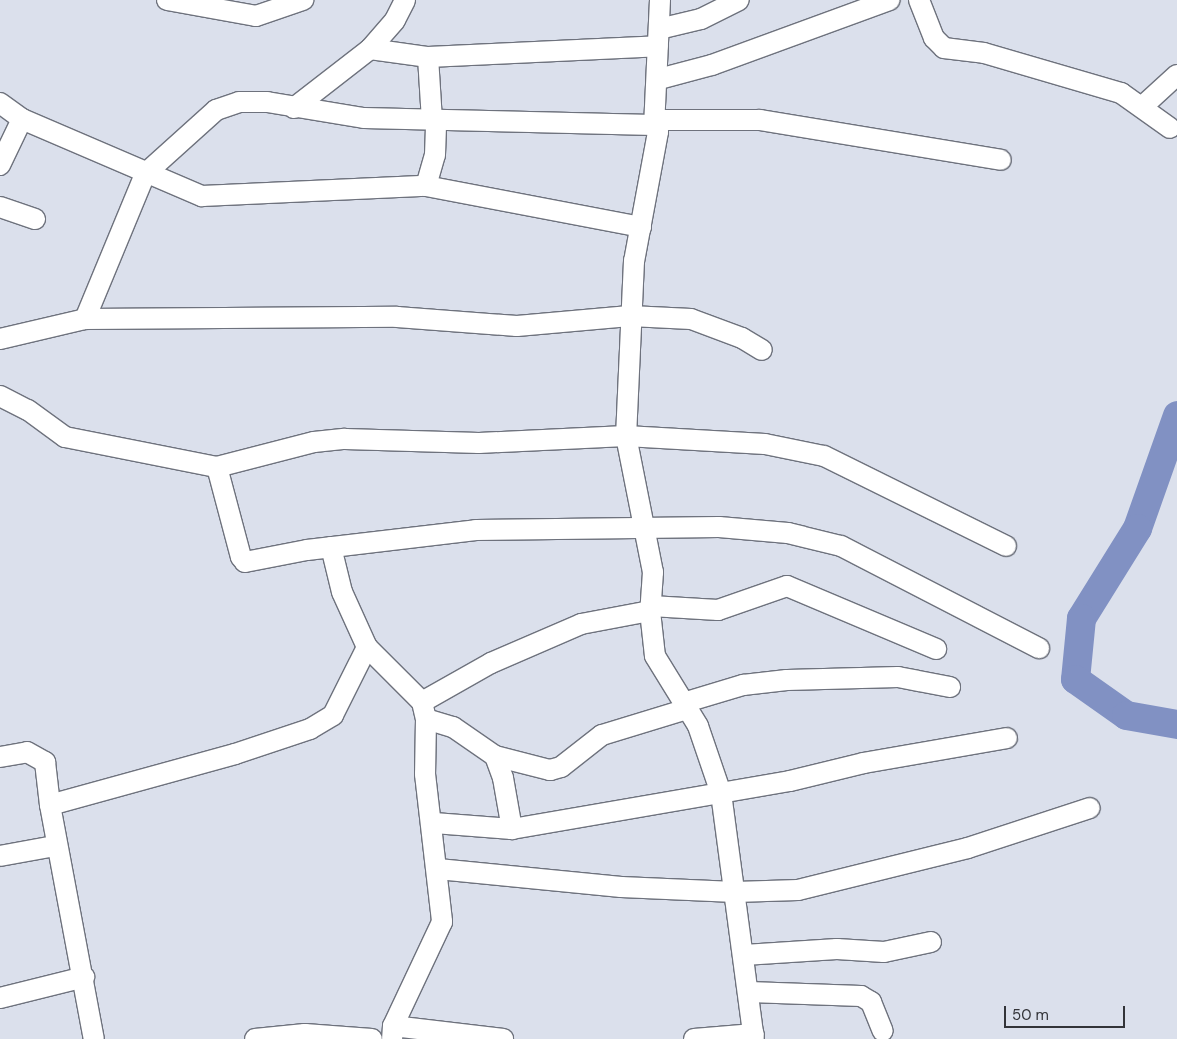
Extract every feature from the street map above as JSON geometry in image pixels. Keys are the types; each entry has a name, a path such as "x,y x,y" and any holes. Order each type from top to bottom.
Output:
{"street":[{"path":"167,0 256,16 303,0"},
{"path":"294,108 370,49 395,20 405,0"},
{"path":"660,0 658,78 654,122 658,132 634,261 626,436 653,572 651,609 655,656 698,726 721,793 754,1036 694,1039"},
{"path":"370,49 428,57 658,38 739,0"},
{"path":"658,78 712,65 890,0"},
{"path":"920,0 934,38 944,48 984,53 1122,93 1143,106 1170,128"},
{"path":"426,186 435,155 428,57"},
{"path":"1143,106 1177,75"},
{"path":"85,320 145,174 216,110 239,102 267,102 294,108 364,118 654,122 760,120 1001,160"},
{"path":"0,103 22,119 145,174 202,196 426,186 641,227"},
{"path":"0,165 22,119"},
{"path":"0,206 35,219"},
{"path":"0,339 85,320 397,317 517,326 630,316 691,319 742,338 762,350"},
{"path":"0,396 28,410 65,437 217,467 314,442 345,439 479,443 626,436 766,444 824,456 1006,546"},
{"path":"217,467 240,557 245,562 331,547 476,530 644,530 719,527 788,533 841,546 1039,648"},
{"path":"331,547 342,592 367,647 424,711 453,727 495,756 550,770 561,767 602,735 743,685 787,680 898,677 950,687"},
{"path":"424,711 491,663 581,624 651,609 718,610 787,586 936,649"},
{"path":"50,805 310,729 333,715 367,647"},
{"path":"424,711 425,774 434,823 442,922 392,1032 502,1039"},
{"path":"434,823 512,829 721,793 1007,738"},
{"path":"0,758 27,752 45,762 55,846 84,977 94,1039"},
{"path":"495,756 504,778 512,829"},
{"path":"438,869 620,887 735,892 798,890 968,848 1090,808"},
{"path":"0,856 55,846"},
{"path":"744,955 828,949 884,952 931,942"},
{"path":"0,998 84,977"},
{"path":"748,992 867,998 883,1031"},
{"path":"255,1039 305,1034 372,1039"}],"waterway":[{"path":"1177,415 1137,528 1081,618 1075,679 1126,715 1177,724"}]}
